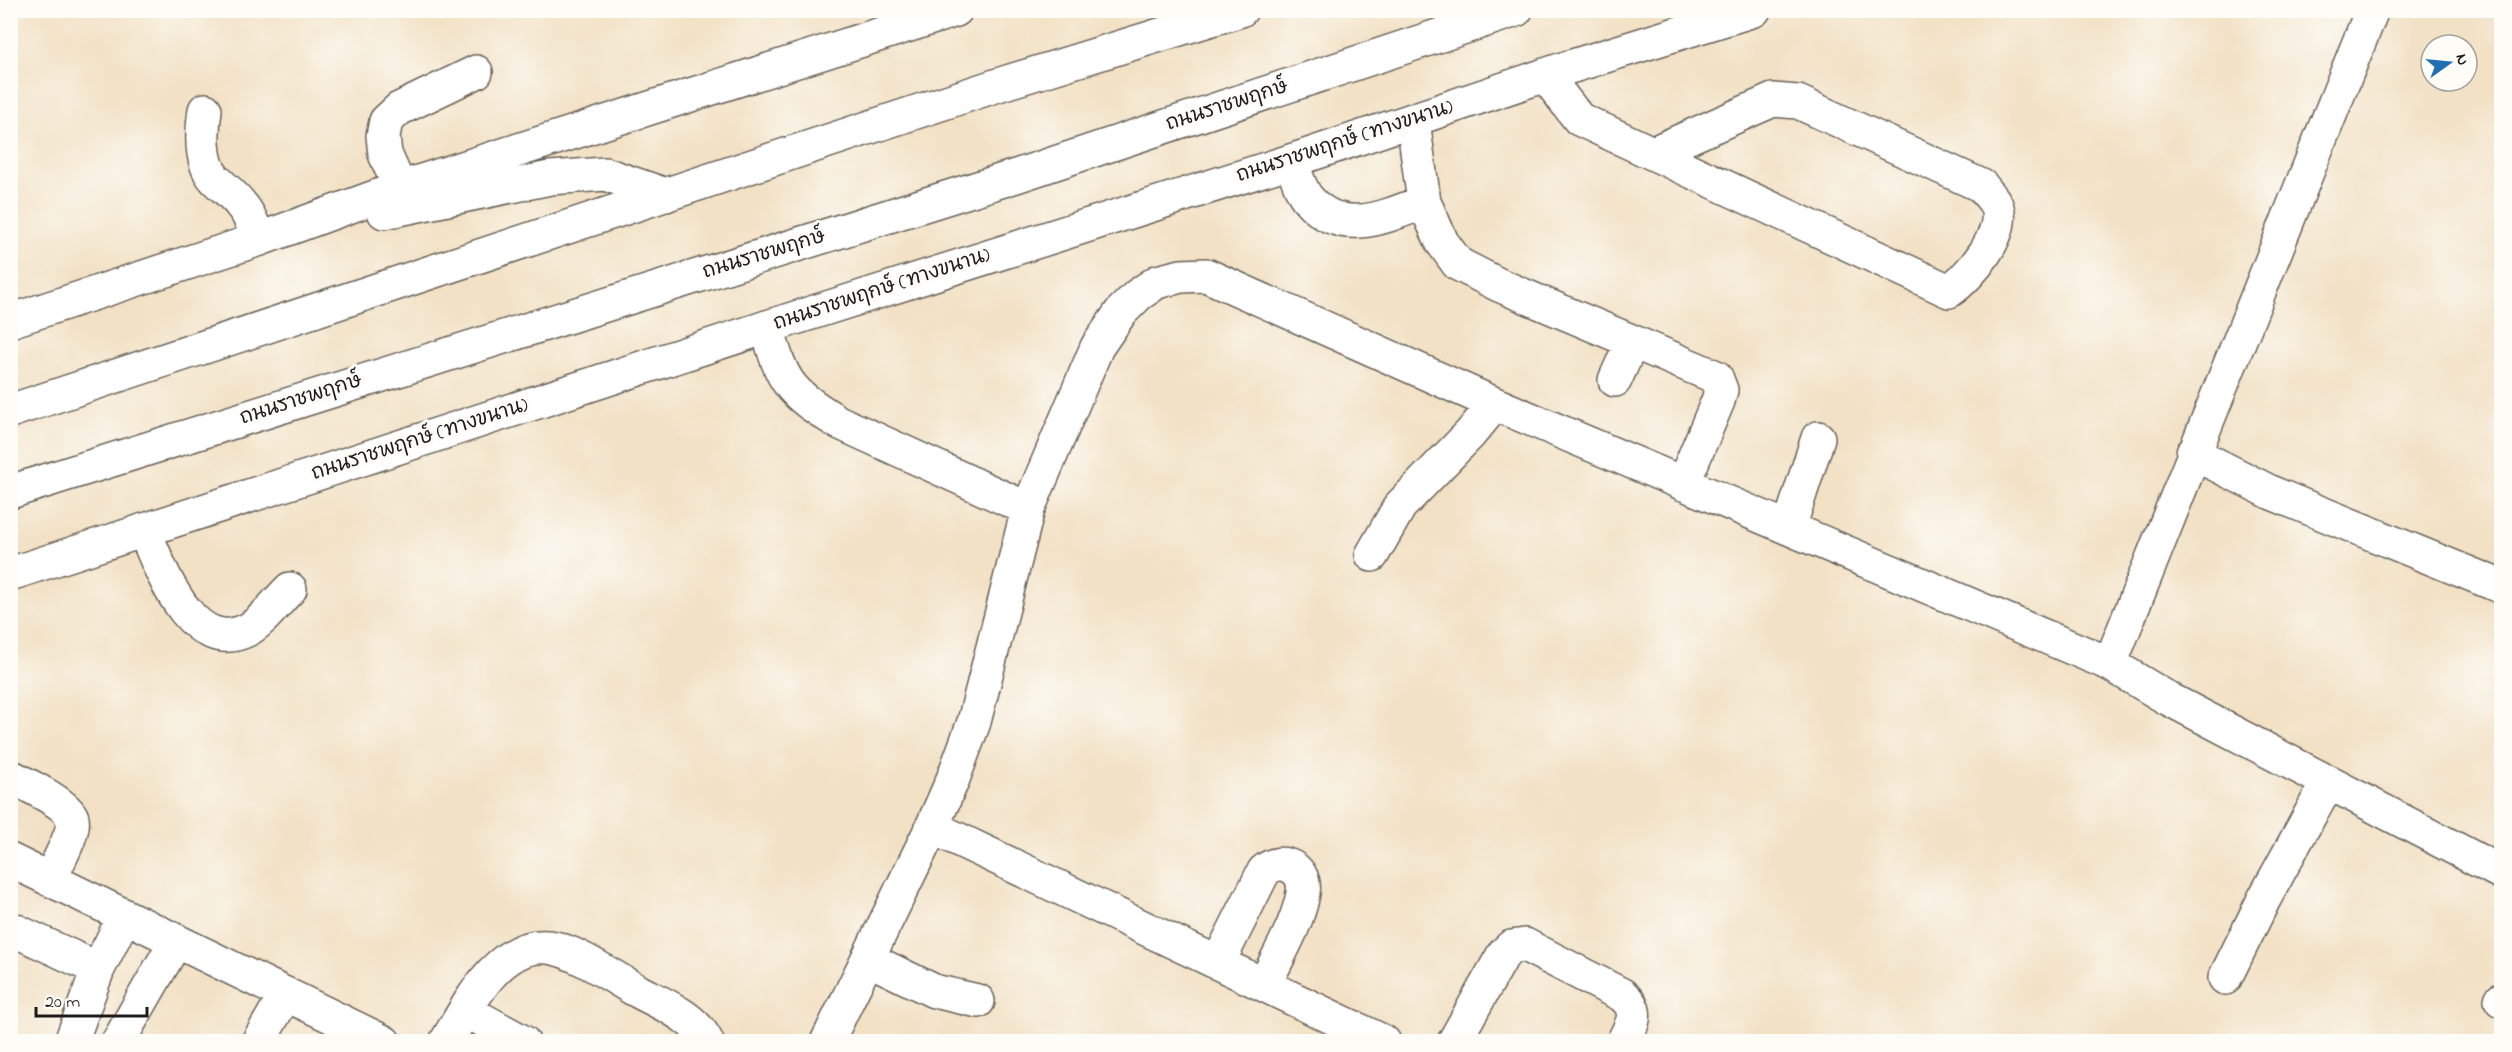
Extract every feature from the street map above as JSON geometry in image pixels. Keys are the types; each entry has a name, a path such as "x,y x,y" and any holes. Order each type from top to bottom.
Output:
{"main road":[{"path":"10,321 260,239 400,188 956,10"},
{"path":"10,411 1004,83 1241,10"},
{"name":"ถนนราชพฤกษ์","path":"10,492 1016,176 1516,10"},
{"name":"ถนนราชพฤกษ์ (ทางขนาน)","path":"10,574 766,327 1291,161 1545,75 1755,10"},
{"path":"2110,664 2372,10"},
{"path":"400,188 385,154 383,136 386,122 399,109 476,72"},
{"path":"1545,75 1579,119 1949,291 1962,282 1980,261 1999,224 1996,205 1982,186 1798,102 1773,100 1653,153"},
{"path":"205,110 202,136 205,156 213,178 225,186 244,207 260,239"},
{"path":"1413,121 1424,202 1442,242 1458,264 1499,285 1716,377 1721,390 1718,400 1683,484"},
{"path":"1291,161 1307,198 1323,212 1345,222 1371,220 1424,202"},
{"path":"332,214 388,212 550,178 605,174 666,195"},
{"path":"827,1041 932,827 953,779 974,722 1029,509 1097,347 1121,312 1138,295 1157,282 1181,276 1206,275 1495,404 2110,664 2167,698 2502,873"},
{"path":"766,327 777,364 785,379 789,386 809,404 838,422 1029,509"},
{"path":"1615,380 1632,342"},
{"path":"1372,555 1400,506 1470,435 1495,404"},
{"path":"1789,528 1818,438"},
{"path":"2193,453 2272,493 2502,587"},
{"path":"144,530 177,602 191,618 212,634 232,634 247,630 291,589"},
{"path":"10,776 65,807 72,819 71,830 50,880"},
{"path":"2225,978 2264,899 2328,782"},
{"path":"932,827 1384,1041"},
{"path":"10,860 384,1041"},
{"path":"1219,962 1264,871 1271,864 1281,863 1293,867 1301,877 1304,890 1299,909 1265,984"},
{"path":"71,1041 98,969 124,917"},
{"path":"10,928 98,969"},
{"path":"118,1041 176,941"},
{"path":"1454,1041 1503,955 1511,947 1525,945 1622,995 1631,1003 1635,1015 1623,1041"},
{"path":"446,1041 488,978 506,959 526,949 549,946 581,959 692,1022 707,1041"},
{"path":"868,959 934,991 978,1001"},
{"path":"258,1041 286,994"},
{"path":"465,1010 523,1041"}]}
